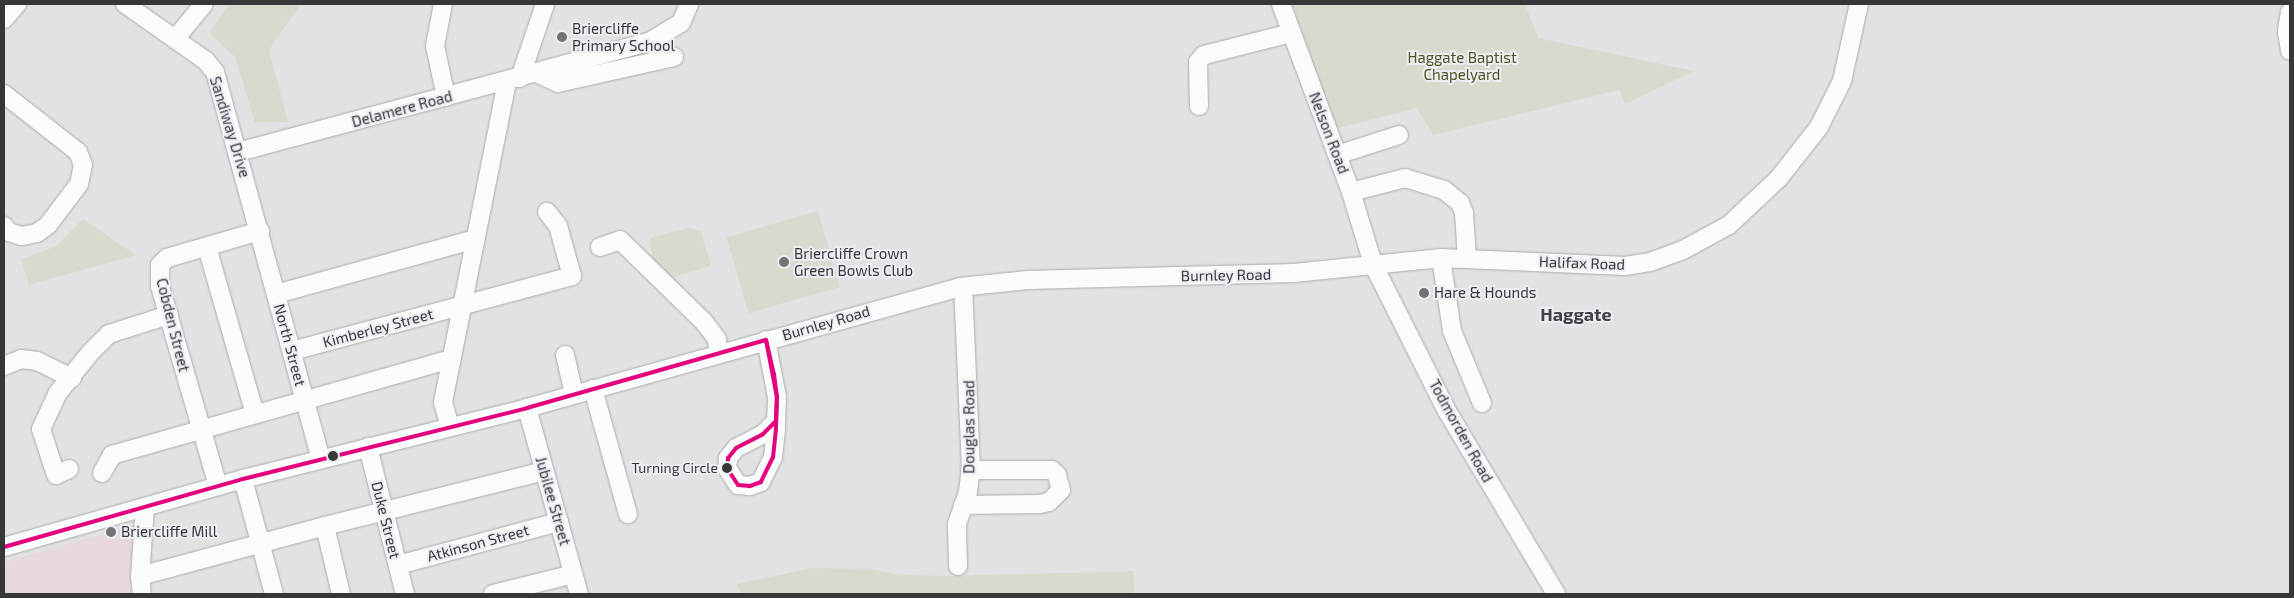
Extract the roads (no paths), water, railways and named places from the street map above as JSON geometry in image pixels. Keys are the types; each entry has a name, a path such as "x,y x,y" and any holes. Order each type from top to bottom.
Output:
{"street":[{"path":"4,19 17,4"},
{"name":"Sandiway Drive","path":"126,4 206,61 215,72 260,232"},
{"path":"175,40 204,4"},
{"path":"443,4 435,46 446,97"},
{"path":"450,426 443,402 476,239 521,77 545,4"},
{"name":"Delamere Road","path":"238,152 566,65 662,36 681,23 688,4"},
{"name":"Nelson Road","path":"1281,4 1351,192 1373,264"},
{"name":"Halifax Road","path":"1373,264 1441,258 1467,258 1625,266 1650,262 1683,250 1729,225 1779,178 1820,127 1842,81 1859,4"},
{"path":"2290,12 2287,32 2290,51"},
{"path":"1198,106 1198,62 1204,55 1291,33"},
{"path":"521,77 558,83 674,58"},
{"path":"4,94 78,152 84,164 80,184 48,225 37,232 21,236 4,226"},
{"path":"1337,155 1399,135"},
{"path":"1351,192 1405,178 1444,190 1460,203 1464,213 1467,258"},
{"name":"Kimberley Street","path":"292,351 572,276 558,226 547,212"},
{"name":"Cobden Street","path":"218,486 158,278 160,265 167,258 260,232"},
{"name":"North Street","path":"260,232 321,459"},
{"path":"276,294 476,239"},
{"path":"600,247 620,240 704,322 717,339 719,353"},
{"path":"207,246 255,414"},
{"path":"1441,258 1452,331 1482,403"},
{"name":"Burnley Road","path":"4,547 243,479 527,408 719,353 963,287 1028,280 1294,273 1373,264"},
{"name":"Todmorden Road","path":"1373,264 1447,411 1556,594"},
{"name":"Douglas Road","path":"958,566 957,524 970,470 963,287"},
{"path":"58,474 42,429 57,394 72,378 90,352 109,334 169,315"},
{"path":"766,340 774,374 776,421"},
{"path":"565,355 574,394"},
{"path":"4,366 21,360 37,360 72,378"},
{"path":"102,473 112,455 452,360"},
{"path":"593,389 628,514"},
{"name":"Jubilee Street","path":"527,408 579,594"},
{"name":"Duke Street","path":"368,447 405,594"},
{"path":"140,576 384,510 544,470"},
{"path":"963,505 1040,504 1049,502 1061,490 1057,474 1052,470 970,470"},
{"path":"243,479 273,594"},
{"path":"142,594 140,576 145,507"},
{"name":"Atkinson Street","path":"398,565 559,522"},
{"path":"325,526 342,594"},
{"path":"493,594 574,574"}],"place":[{"name":"Briercliffe Primary School","path":"562,37"},
{"name":"Briercliffe Crown Green Bowls Club","path":"784,262"},
{"name":"Hare & Hounds","path":"1424,293"},
{"name":"Turning Circle","path":"727,468"},
{"name":"Briercliffe Mill","path":"111,532"}],"district":[{"name":"Haggate","path":"1576,314"}],"park label":[{"name":"Haggate Baptist Chapelyard","path":"1462,66"}]}
